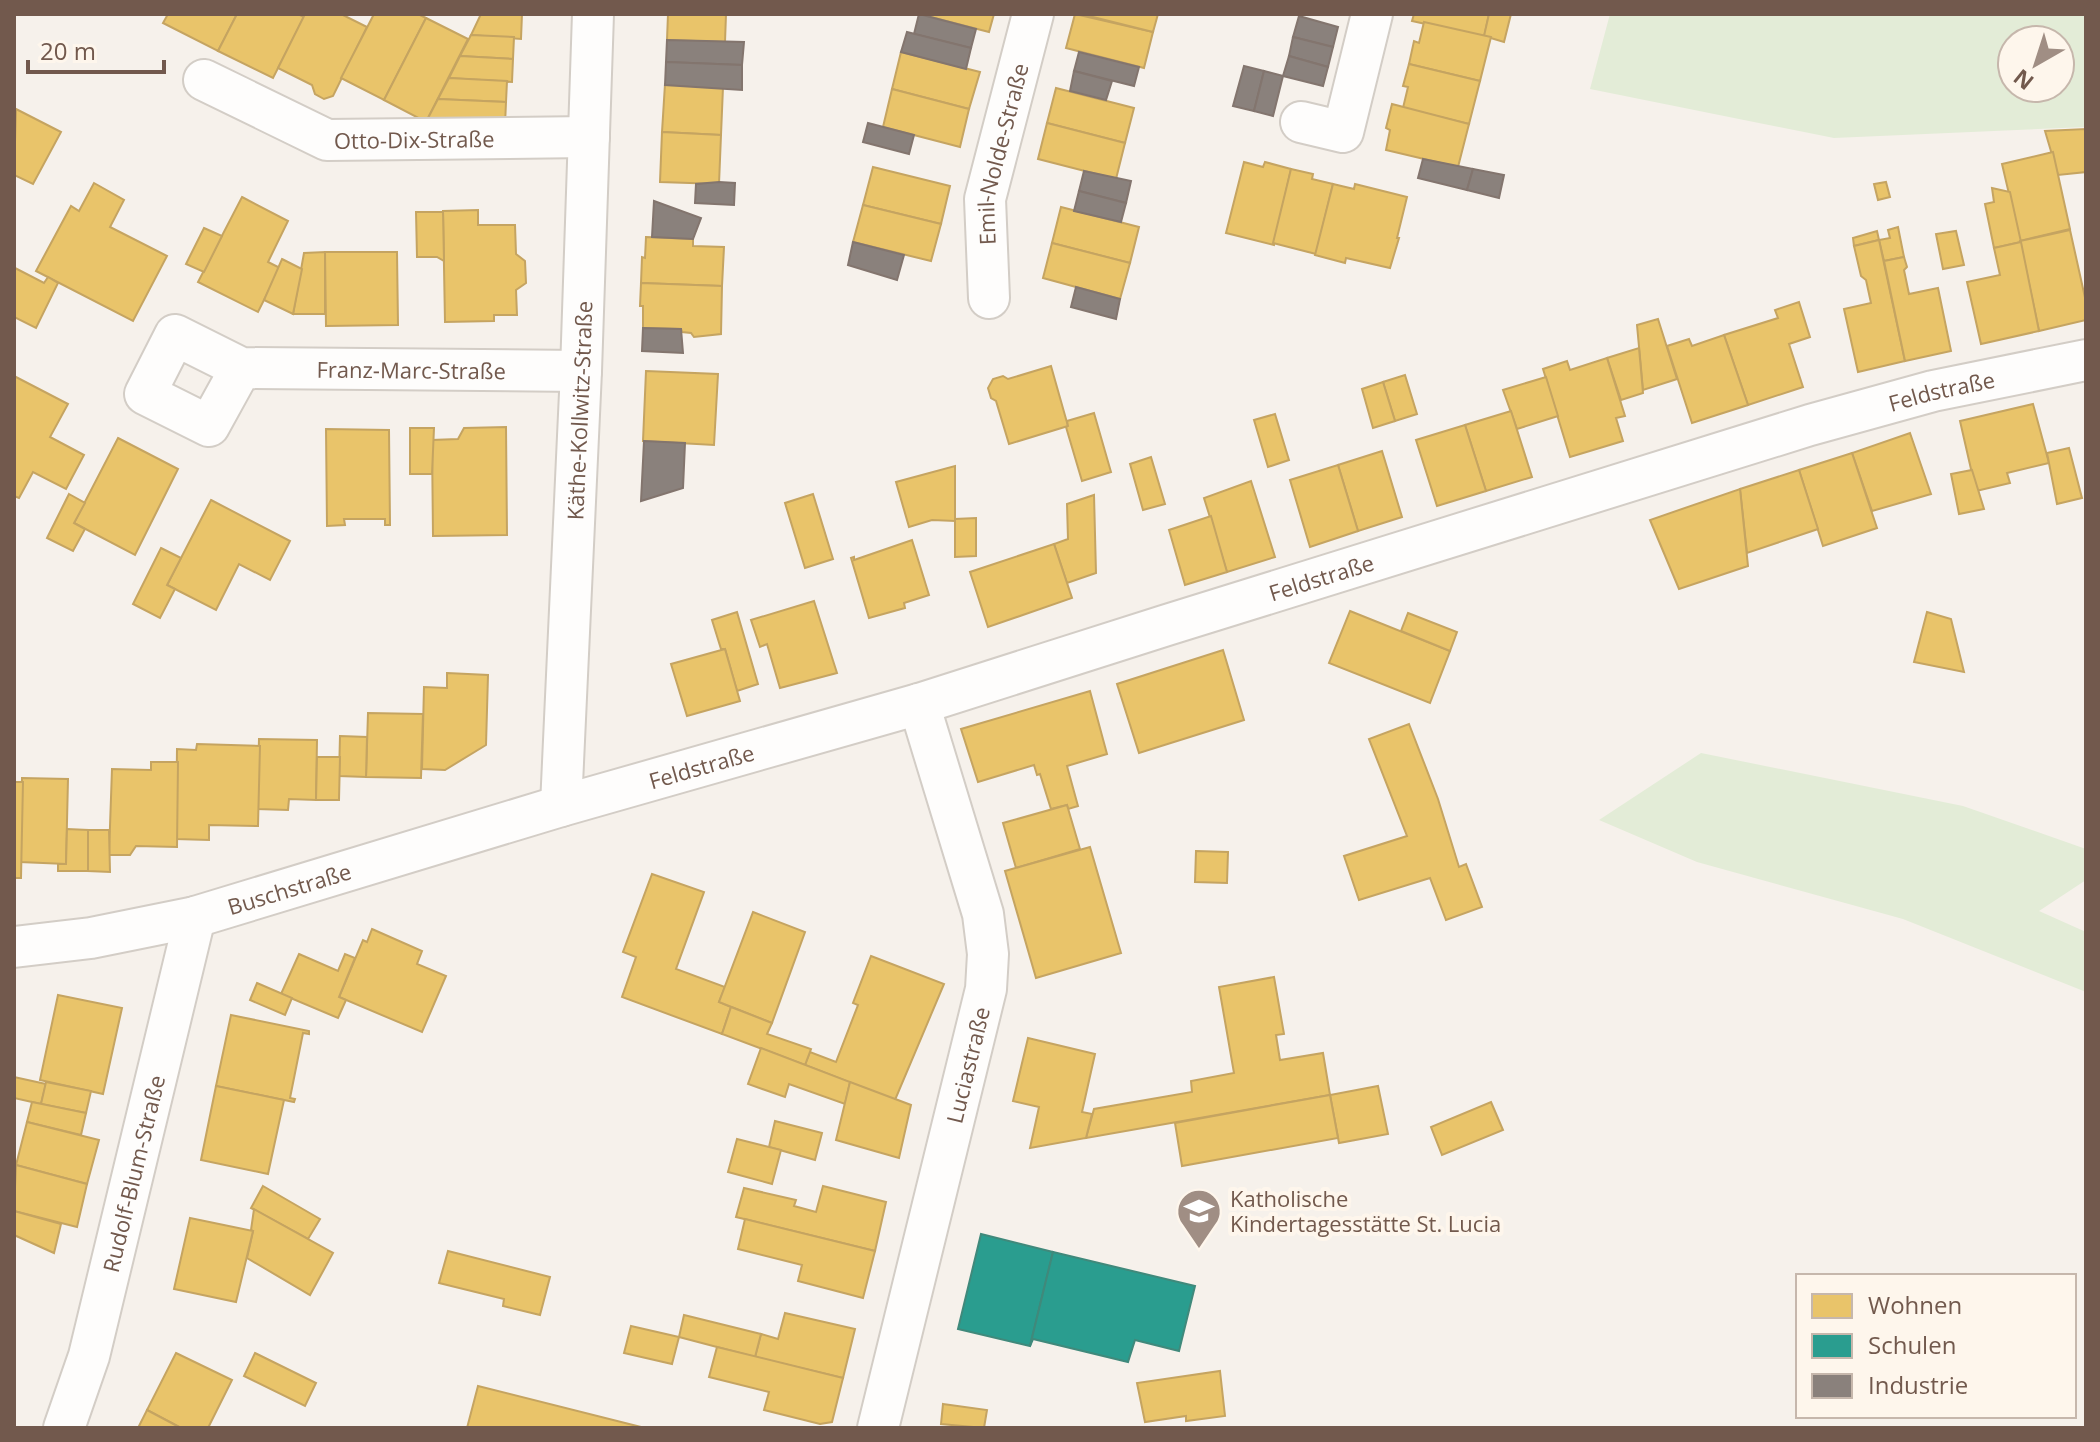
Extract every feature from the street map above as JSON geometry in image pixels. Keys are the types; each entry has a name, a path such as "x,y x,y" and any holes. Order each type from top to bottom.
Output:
{"street":[{"name":"Käthe-Kollwitz-Straße","path":"561,806 581,371 593,14"},
{"name":"Emil-Nolde-Straße","path":"989,298 985,199 1033,14"},
{"path":"1301,122 1343,132 1372,14"},
{"name":"Otto-Dix-Straße","path":"204,80 327,140 589,137"},
{"name":"Feldstraße","path":"561,806 919,704 1810,425 1933,391 2086,360"},
{"name":"Franz-Marc-Straße","path":"241,368 581,371"},
{"name":"Luciastraße","path":"878,1428 986,989 988,954 983,914 919,704"},
{"name":"Buschstraße","path":"14,947 91,938 195,917 561,806"},
{"name":"Rudolf-Blum-Straße","path":"64,1428 89,1356 195,917"}],"green space":[{"path":"1610,14 2086,14 2086,127 1834,138 1590,89"},
{"path":"1701,753 1963,806 2086,849 2086,880 2039,911 2086,932 2086,992 1903,919 1697,862 1599,820"}],"building: Wohnen":[{"path":"168,14 237,14 218,51 163,23"},
{"path":"237,14 298,14 304,17 273,78 218,51"},
{"path":"305,14 341,14 367,27 333,96 324,99 315,94 312,85 278,68"},
{"path":"374,14 418,14 426,18 384,100 341,78"},
{"path":"481,14 522,14 521,39 471,35"},
{"path":"668,14 726,14 725,42 667,40"},
{"path":"919,14 994,14 989,32"},
{"path":"1075,14 1153,32 1144,68 1066,48"},
{"path":"1081,14 1158,14 1153,32"},
{"path":"1414,14 1489,14 1484,37 1412,21"},
{"path":"1489,14 1511,14 1504,42 1484,36"},
{"path":"426,18 468,39 426,122 384,100"},
{"path":"1424,22 1491,37 1480,81 1409,64 1414,41 1419,43"},
{"path":"471,35 514,37 513,59 460,56"},
{"path":"901,52 980,72 969,109 892,89"},
{"path":"460,56 513,59 512,82 449,78"},
{"path":"1409,64 1480,81 1469,124 1403,108 1408,87 1403,86"},
{"path":"449,78 507,81 506,102 438,99"},
{"path":"665,84 723,87 721,135 662,132"},
{"path":"1056,88 1134,108 1125,143 1047,123"},
{"path":"892,89 969,109 960,147 883,127"},
{"path":"438,99 506,102 505,125 426,122"},
{"path":"1392,104 1469,124 1458,167 1386,150 1390,130 1386,128"},
{"path":"16,109 61,132 33,184 14,175"},
{"path":"1047,123 1125,143 1116,179 1038,159"},
{"path":"2086,129 2086,172 2058,175 2045,131"},
{"path":"662,132 721,135 719,184 660,182"},
{"path":"2053,152 2070,229 2020,241 2002,164"},
{"path":"1244,162 1263,167 1265,162 1291,169 1274,245 1226,233"},
{"path":"873,167 950,186 941,224 863,205"},
{"path":"1291,169 1313,174 1312,179 1333,184 1316,254 1273,243"},
{"path":"1886,182 1890,197 1878,200 1874,184"},
{"path":"94,183 124,200 110,227 167,256 133,321 36,271 71,206 79,211"},
{"path":"1333,184 1354,189 1355,184 1407,197 1390,268 1346,258 1345,263 1315,255"},
{"path":"1992,188 2010,192 2021,242 1994,248 1985,204 1994,202"},
{"path":"242,197 288,221 268,262 280,268 258,312 198,282"},
{"path":"863,205 941,224 931,261 853,242"},
{"path":"1061,207 1139,227 1130,263 1052,243"},
{"path":"478,210 478,225 515,225 516,254 525,261 526,283 516,290 517,315 494,315 494,321 445,322 443,211"},
{"path":"416,212 443,212 444,261 437,257 417,257"},
{"path":"1898,227 1904,257 1884,261 1879,240 1890,238 1888,230"},
{"path":"204,228 222,236 204,272 186,264"},
{"path":"2070,230 2086,302 2086,320 2039,331 2020,241"},
{"path":"1877,231 1879,240 1854,246 1853,238"},
{"path":"1956,231 1964,265 1943,269 1936,234"},
{"path":"646,237 693,239 693,246 724,247 722,286 641,283"},
{"path":"1879,240 1905,361 1858,372 1844,309 1871,303 1854,246"},
{"path":"2021,242 2039,331 1981,344 1967,282 2000,275 1994,248"},
{"path":"1052,243 1130,263 1120,299 1043,278"},
{"path":"325,252 397,252 398,325 326,326"},
{"path":"325,252 325,314 293,314 304,253"},
{"path":"1904,257 1909,294 1938,288 1951,351 1905,361 1884,261"},
{"path":"282,259 302,269 293,314 264,300"},
{"path":"15,268 44,283 48,277 58,283 36,328 14,317"},
{"path":"641,283 722,286 721,334 694,337 681,329 643,328"},
{"path":"1799,302 1810,337 1789,344 1803,387 1748,405 1724,335 1778,318 1775,310"},
{"path":"1658,319 1677,379 1643,390 1637,325"},
{"path":"1724,335 1748,405 1692,423 1667,346 1689,339 1692,346"},
{"path":"1639,348 1643,393 1621,400 1607,358"},
{"path":"1607,358 1625,416 1616,418 1623,441 1570,457 1543,369 1567,361 1570,370"},
{"path":"1051,366 1068,426 1009,444 996,401 991,398 988,388 993,379 1003,376 1008,379"},
{"path":"646,371 718,374 714,445 643,441"},
{"path":"1405,375 1417,414 1395,421 1383,382"},
{"path":"14,376 68,404 50,437 84,455 66,489 33,472 19,498 14,496"},
{"path":"1546,377 1558,416 1517,429 1503,390"},
{"path":"1383,382 1395,421 1373,428 1362,389"},
{"path":"2033,404 2049,463 2007,473 2010,483 1976,491 1960,421"},
{"path":"1511,411 1532,477 1486,491 1465,425"},
{"path":"1094,413 1111,472 1082,481 1066,427 1067,421"},
{"path":"1275,414 1289,460 1268,467 1254,420"},
{"path":"1465,425 1486,491 1437,506 1416,440"},
{"path":"506,427 507,535 433,536 432,440 458,439 464,428"},
{"path":"410,428 434,428 432,474 410,474"},
{"path":"326,429 389,430 390,525 385,525 385,519 344,519 345,525 327,526"},
{"path":"1910,433 1931,494 1872,511 1852,453"},
{"path":"118,438 178,469 135,555 74,523"},
{"path":"2069,448 2082,498 2057,504 2047,453"},
{"path":"1382,451 1402,517 1358,531 1338,465"},
{"path":"1852,453 1877,528 1823,546 1799,470"},
{"path":"1151,457 1165,504 1143,510 1130,464"},
{"path":"1338,465 1358,531 1310,547 1290,480"},
{"path":"955,466 955,521 932,520 909,527 896,482"},
{"path":"1799,470 1818,529 1747,553 1740,489"},
{"path":"1972,470 1984,509 1959,514 1951,474"},
{"path":"1251,481 1275,557 1227,572 1204,498"},
{"path":"1740,489 1748,566 1679,589 1650,520"},
{"path":"69,494 85,503 74,523 85,529 73,551 47,538"},
{"path":"813,494 833,559 805,568 785,503"},
{"path":"1094,495 1096,573 1067,583 1054,544 1068,539 1067,504"},
{"path":"211,500 290,541 270,580 239,564 216,610 167,585"},
{"path":"1211,516 1227,572 1185,585 1169,530"},
{"path":"976,518 976,556 955,557 955,519"},
{"path":"912,540 929,595 904,603 905,608 869,618 851,558 854,557 854,560"},
{"path":"1054,544 1072,598 988,627 970,572"},
{"path":"161,548 181,558 167,585 175,589 160,618 133,604"},
{"path":"814,601 837,673 780,688 767,644 760,647 751,620"},
{"path":"1350,611 1450,651 1430,703 1329,663"},
{"path":"737,612 758,684 737,691 725,649 721,649 712,620"},
{"path":"1927,612 1951,619 1964,672 1914,662"},
{"path":"1408,613 1457,632 1450,651 1401,631"},
{"path":"725,649 740,701 687,716 671,664"},
{"path":"1223,650 1244,720 1139,753 1117,684"},
{"path":"447,673 488,675 486,745 445,770 422,769 424,687 447,688"},
{"path":"1090,691 1107,754 1067,766 1078,806 1051,809 1034,765 978,782 961,729"},
{"path":"368,713 423,714 421,778 366,777"},
{"path":"1409,724 1438,799 1459,867 1466,864 1482,907 1446,920 1430,878 1359,900 1344,856 1407,836 1369,739"},
{"path":"340,736 367,737 366,777 339,776"},
{"path":"259,739 317,740 316,800 289,799 288,810 257,809"},
{"path":"197,744 260,746 258,826 209,825 209,840 176,839 177,749 196,750"},
{"path":"317,757 340,757 339,800 316,800"},
{"path":"151,762 178,762 177,847 136,846 130,855 109,855 112,769 151,770"},
{"path":"22,778 68,779 66,864 20,862"},
{"path":"14,782 23,782 21,878 14,878"},
{"path":"1067,805 1080,849 1016,868 1003,823"},
{"path":"67,829 88,830 88,871 58,871 58,864 66,864"},
{"path":"88,830 109,830 110,872 88,871"},
{"path":"1090,847 1121,953 1036,978 1005,871"},
{"path":"1196,851 1228,852 1227,883 1195,882"},
{"path":"652,874 704,892 676,969 725,987 719,1002 731,1007 722,1034 622,997 636,957 623,952"},
{"path":"753,912 805,932 772,1023 719,1002"},
{"path":"372,929 422,951 417,964 446,976 422,1032 339,997 363,940 367,942"},
{"path":"299,954 338,971 345,954 355,958 339,997 346,1000 338,1018 281,994"},
{"path":"871,956 944,984 895,1100 805,1065 810,1052 836,1062 858,1005 853,1003"},
{"path":"1274,977 1284,1034 1276,1035 1280,1060 1323,1053 1330,1095 1086,1138 1094,1109 1192,1092 1191,1081 1234,1073 1219,987"},
{"path":"257,983 292,998 285,1015 250,1000"},
{"path":"58,995 122,1008 103,1094 40,1080"},
{"path":"731,1007 772,1023 767,1034 811,1049 805,1065 722,1034"},
{"path":"231,1015 309,1031 309,1034 303,1033 290,1098 295,1099 294,1102 216,1086"},
{"path":"1028,1038 1095,1054 1082,1112 1092,1114 1086,1138 1030,1148 1039,1107 1013,1101"},
{"path":"761,1048 850,1082 845,1104 789,1084 785,1097 748,1084"},
{"path":"14,1077 46,1084 41,1104 14,1098"},
{"path":"46,1082 91,1091 86,1113 41,1104"},
{"path":"850,1082 911,1105 899,1158 836,1140"},
{"path":"216,1086 284,1100 268,1174 201,1160"},
{"path":"1378,1086 1388,1134 1339,1143 1330,1095"},
{"path":"1330,1095 1338,1138 1182,1166 1175,1123"},
{"path":"32,1102 86,1113 81,1135 27,1122"},
{"path":"1491,1102 1503,1130 1442,1155 1431,1127"},
{"path":"775,1121 822,1133 815,1160 769,1147"},
{"path":"27,1122 99,1140 87,1184 16,1165"},
{"path":"737,1139 781,1150 772,1184 728,1172"},
{"path":"16,1165 87,1184 77,1227 14,1211"},
{"path":"263,1186 320,1219 308,1239 251,1208"},
{"path":"823,1186 886,1202 875,1251 736,1217 744,1188 796,1200 794,1206 816,1212"},
{"path":"254,1209 333,1253 310,1295 247,1258"},
{"path":"14,1211 61,1224 54,1253 14,1235"},
{"path":"190,1218 253,1231 236,1302 174,1289"},
{"path":"745,1219 875,1251 863,1298 798,1281 802,1265 738,1249"},
{"path":"448,1251 550,1277 540,1315 503,1306 504,1299 439,1283"},
{"path":"785,1313 855,1329 843,1378 755,1357 761,1334 778,1339"},
{"path":"684,1315 761,1334 755,1357 679,1337"},
{"path":"631,1326 679,1337 672,1364 624,1353"},
{"path":"717,1347 843,1378 832,1422 820,1424 764,1410 769,1392 709,1377"},
{"path":"176,1353 232,1380 208,1428 181,1428 147,1410"},
{"path":"255,1353 316,1383 305,1406 244,1376"},
{"path":"1220,1371 1225,1416 1186,1421 1186,1416 1145,1422 1137,1383"},
{"path":"478,1386 645,1428 467,1428"},
{"path":"943,1404 987,1410 984,1428 941,1424"},
{"path":"147,1410 181,1428 138,1428"}],"building: Schulen":[{"path":"981,1234 1053,1252 1030,1346 958,1329"},
{"path":"1053,1252 1195,1286 1179,1351 1135,1340 1128,1362 1033,1339 1030,1346"}],"building: Industrie":[{"path":"919,14 976,29 971,48 914,34"},
{"path":"1299,16 1338,27 1333,47 1293,37"},
{"path":"907,32 971,48 966,69 901,52"},
{"path":"1293,37 1333,47 1328,67 1289,56"},
{"path":"667,40 744,42 742,65 666,62"},
{"path":"1079,52 1139,67 1134,86 1074,71"},
{"path":"1289,56 1328,67 1323,86 1283,76"},
{"path":"666,62 742,65 742,90 665,85"},
{"path":"1244,66 1264,71 1254,111 1233,106"},
{"path":"1074,71 1112,81 1106,100 1070,91"},
{"path":"1264,71 1283,76 1273,116 1254,111"},
{"path":"868,123 914,135 909,154 863,142"},
{"path":"1423,159 1473,169 1467,190 1418,178"},
{"path":"1473,169 1504,175 1499,198 1467,190"},
{"path":"1084,171 1131,181 1126,203 1079,191"},
{"path":"735,183 734,205 695,203 696,184"},
{"path":"1079,191 1126,203 1121,222 1074,211"},
{"path":"654,201 701,218 693,239 652,237"},
{"path":"853,242 904,255 897,280 848,265"},
{"path":"1076,287 1120,299 1116,319 1071,307"},
{"path":"643,328 681,329 683,353 642,351"},
{"path":"644,441 685,443 683,488 641,501"}],"place":[{"name":"Katholische Kindertagesstätte St. Lucia","path":"1199,1250"}]}
